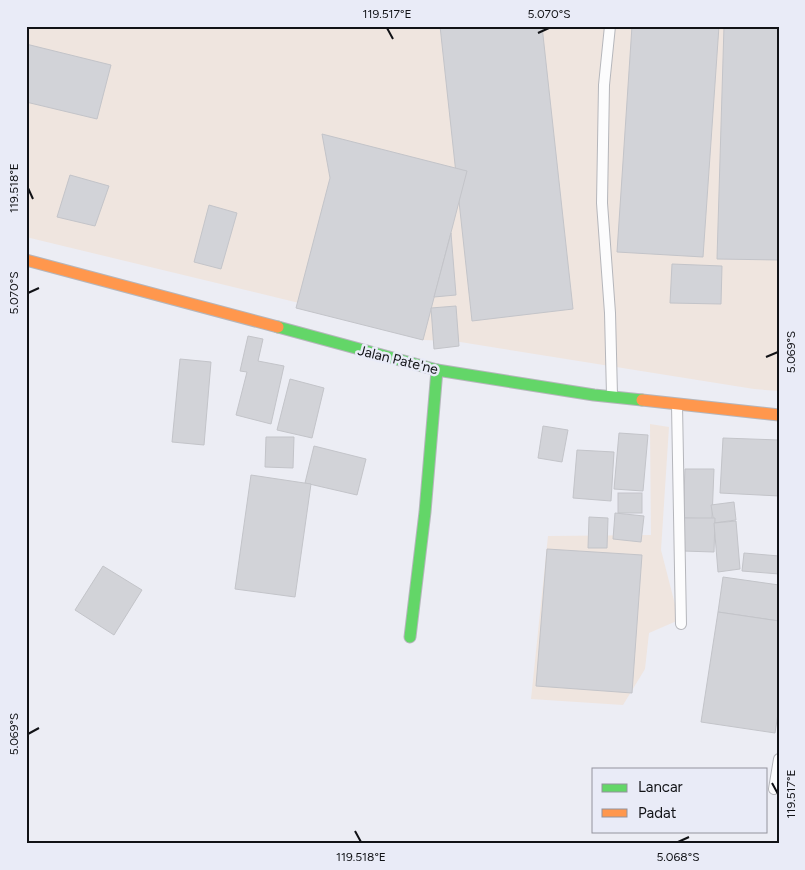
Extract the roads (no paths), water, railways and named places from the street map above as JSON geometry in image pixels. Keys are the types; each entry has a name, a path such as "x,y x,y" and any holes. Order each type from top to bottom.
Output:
{"street":[{"name":"Jalan Pate'ne","path":"26,260 437,370 612,397 779,415"},
{"path":"410,637 425,512 437,370"}],"lane":[{"path":"610,26 604,85 602,202 610,313 612,397"},
{"path":"677,404 681,624"},
{"path":"774,789 779,759"}]}
